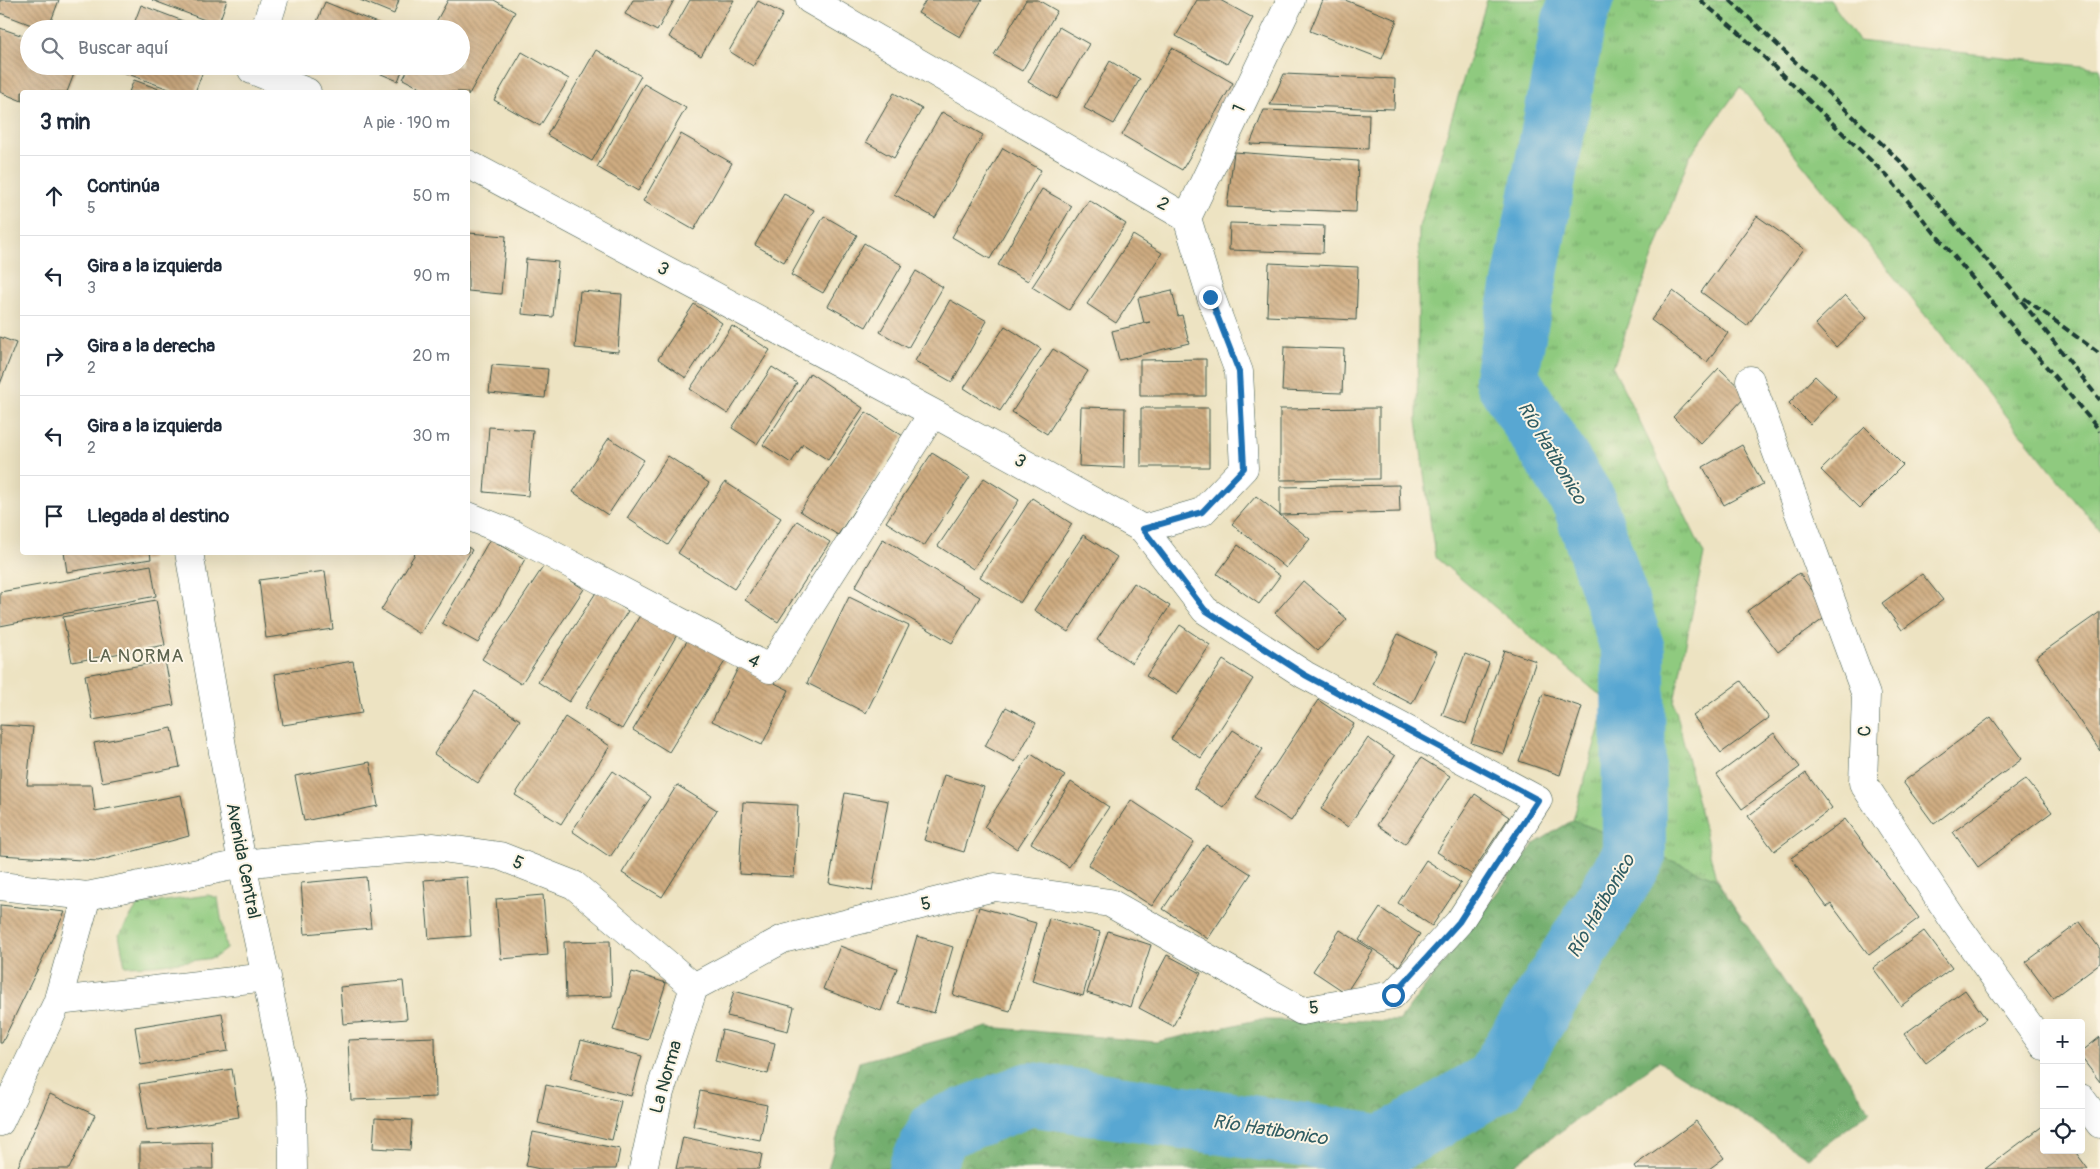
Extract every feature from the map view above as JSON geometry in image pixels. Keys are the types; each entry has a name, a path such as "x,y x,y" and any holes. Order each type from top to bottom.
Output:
{"street":[{"path":"268,20 274,0"},
{"name":"2","path":"810,0 1187,218 1210,297 1239,372 1244,468 1202,512 1143,529"},
{"name":"1","path":"1187,218 1291,0"},
{"path":"250,76 300,90"},
{"name":"3","path":"470,165 933,413 1143,529 1205,610 1305,675 1538,800"},
{"name":"C","path":"1750,380 1866,695 1863,783 1954,920 2040,1040"},
{"name":"4","path":"470,517 513,534 770,669 933,413"},
{"name":"Avenida Central","path":"190,555 242,864 292,1101 293,1169"},
{"name":"5","path":"0,886 87,896 242,864 434,847 500,856 574,885 694,987 783,939 995,887 1110,903 1302,1011 1393,995 1459,922 1538,800"},
{"path":"0,1122 58,1001 87,896"},
{"path":"58,1001 267,977"},
{"name":"La Norma","path":"643,1169 660,1092 694,987"},
{"path":"2085,1103 2100,1124"}],"green space":[{"path":"1487,0 1830,0 1859,41 2100,68 2100,531 1740,87 1689,157 1613,367 1704,554 1674,702 1716,879 1573,820 1607,701 1435,557 1417,420 1419,227"},
{"path":"1573,820 1716,879 1870,1111 1808,1158 1659,1061 1508,1169 828,1169 859,1062 988,1027 1156,1042 1257,1020 1399,1021 1534,844"},
{"path":"208,895 218,898 226,949 214,958 154,965 125,966 119,935 138,905"}],"building":[{"path":"0,0 59,0 51,20 20,21 0,13"},
{"path":"152,0 227,0 220,20 205,20"},
{"path":"360,0 399,0 394,14"},
{"path":"448,0 494,0 515,12 470,92 470,90 424,90 403,79 405,75 470,75 470,20 437,20"},
{"path":"633,0 674,0 657,31 625,14"},
{"path":"690,0 734,0 701,56 669,37"},
{"path":"926,0 982,0 960,37 918,13"},
{"path":"1026,0 1038,0 1057,11 1022,71 994,55"},
{"path":"1197,0 1220,0 1253,18 1227,64 1176,36"},
{"path":"1323,0 1345,0 1397,20 1382,59 1310,31"},
{"path":"758,1 783,14 753,66 729,51"},
{"path":"325,2 370,20 318,20"},
{"path":"141,5 180,20 135,20"},
{"path":"1059,27 1089,44 1057,99 1028,82"},
{"path":"0,28 20,35 20,75 74,75 68,90 20,90 20,100 0,92"},
{"path":"1172,48 1233,83 1182,170 1122,135"},
{"path":"596,50 641,76 592,161 547,135"},
{"path":"522,52 569,79 540,126 494,100"},
{"path":"1110,61 1140,79 1114,124 1084,108"},
{"path":"1284,74 1395,79 1394,109 1270,105"},
{"path":"131,75 202,75 196,90 172,90"},
{"path":"384,75 400,75 398,81"},
{"path":"134,80 162,90 130,90"},
{"path":"644,84 686,108 638,191 597,167"},
{"path":"894,93 922,109 894,158 866,142"},
{"path":"1264,110 1369,114 1368,149 1250,144"},
{"path":"942,112 983,135 935,218 894,194"},
{"path":"681,134 732,163 694,230 643,201"},
{"path":"1003,148 1041,170 990,259 952,237"},
{"path":"1234,152 1358,161 1356,212 1227,207"},
{"path":"1042,189 1072,206 1028,281 998,265"},
{"path":"784,194 814,210 784,262 755,245"},
{"path":"1089,200 1126,224 1069,310 1032,287"},
{"path":"824,216 857,235 823,293 791,275"},
{"path":"1757,216 1804,249 1747,326 1701,292"},
{"path":"1230,223 1324,226 1323,253 1229,250"},
{"path":"470,233 506,236 501,294 470,291"},
{"path":"1133,235 1162,253 1116,323 1087,304"},
{"path":"864,243 902,265 866,327 828,306"},
{"path":"526,259 558,262 553,317 522,314"},
{"path":"1269,263 1358,267 1356,320 1267,316"},
{"path":"916,271 943,287 908,348 880,332"},
{"path":"1172,290 1178,316 1182,315 1189,343 1119,360 1112,331 1150,322 1144,323 1138,298"},
{"path":"580,291 622,294 618,352 575,348"},
{"path":"1673,291 1728,333 1707,362 1651,320"},
{"path":"1845,295 1867,318 1836,347 1815,324"},
{"path":"950,300 987,321 952,382 915,361"},
{"path":"694,304 722,323 686,378 658,359"},
{"path":"732,326 770,350 728,414 690,389"},
{"path":"1005,326 1041,349 1000,411 964,388"},
{"path":"0,337 16,343 0,384"},
{"path":"1284,347 1344,349 1342,393 1282,391"},
{"path":"1053,349 1088,371 1047,434 1012,412"},
{"path":"1206,359 1206,396 1140,396 1140,360"},
{"path":"492,365 548,369 545,398 489,393"},
{"path":"772,367 797,383 757,444 732,428"},
{"path":"1719,368 1747,395 1701,444 1673,417"},
{"path":"810,373 863,408 828,460 803,444 791,463 763,445"},
{"path":"1815,376 1836,396 1810,424 1789,403"},
{"path":"1081,407 1125,408 1124,468 1079,466"},
{"path":"1141,408 1209,408 1209,467 1141,467"},
{"path":"1379,408 1379,479 1280,480 1280,409"},
{"path":"866,412 903,436 838,535 800,511"},
{"path":"489,427 533,430 528,496 484,492"},
{"path":"1865,427 1903,465 1860,508 1821,470"},
{"path":"609,438 644,460 608,515 573,492"},
{"path":"1742,445 1763,484 1724,505 1703,467"},
{"path":"932,453 970,477 924,546 886,522"},
{"path":"668,456 709,483 668,545 627,518"},
{"path":"984,478 1019,500 973,569 938,546"},
{"path":"725,482 781,518 734,589 678,553"},
{"path":"1399,485 1400,512 1280,515 1280,487"},
{"path":"1256,496 1310,539 1286,568 1232,524"},
{"path":"1032,498 1072,524 1020,603 980,577"},
{"path":"797,521 830,542 778,622 745,600"},
{"path":"1083,535 1117,557 1068,632 1034,610"},
{"path":"490,539 525,559 478,643 442,623"},
{"path":"883,539 980,597 952,643 855,587"},
{"path":"1238,545 1280,576 1259,604 1217,574"},
{"path":"64,555 150,555 151,559 67,572"},
{"path":"414,555 469,555 420,634 381,610"},
{"path":"545,564 584,589 521,684 482,659"},
{"path":"151,565 156,596 0,626 0,592"},
{"path":"325,571 333,629 266,638 259,580"},
{"path":"1799,573 1830,614 1778,652 1747,611"},
{"path":"1922,574 1943,600 1902,630 1882,603"},
{"path":"1303,581 1347,619 1318,651 1275,613"},
{"path":"1134,583 1170,606 1132,663 1097,640"},
{"path":"597,591 628,611 569,702 538,682"},
{"path":"849,597 909,626 866,713 807,683"},
{"path":"156,600 165,645 72,662 63,617"},
{"path":"642,612 678,633 622,729 585,708"},
{"path":"2100,612 2100,751 2036,657"},
{"path":"1180,625 1210,645 1177,695 1146,676"},
{"path":"1398,634 1437,653 1412,704 1373,684"},
{"path":"690,636 727,658 669,752 633,730"},
{"path":"1504,650 1536,661 1504,754 1471,743"},
{"path":"1465,654 1489,663 1466,724 1442,715"},
{"path":"1223,660 1253,679 1201,758 1171,739"},
{"path":"165,661 174,705 93,720 85,675"},
{"path":"353,661 362,713 283,725 275,674"},
{"path":"739,666 789,690 762,745 712,721"},
{"path":"1741,681 1769,718 1721,753 1693,716"},
{"path":"475,691 520,720 478,783 434,754"},
{"path":"1543,694 1582,707 1560,775 1519,761"},
{"path":"1318,700 1354,724 1291,821 1254,797"},
{"path":"1006,707 1036,723 1015,762 985,746"},
{"path":"565,717 610,746 561,824 515,795"},
{"path":"1991,717 2022,759 1934,824 1903,782"},
{"path":"0,725 33,727 27,785 92,785 95,811 181,795 189,836 98,861 0,855"},
{"path":"172,728 180,767 102,782 94,743"},
{"path":"1233,730 1263,749 1224,808 1194,788"},
{"path":"1774,733 1800,767 1742,809 1717,775"},
{"path":"1368,738 1395,756 1348,827 1321,809"},
{"path":"1031,754 1065,776 1017,849 984,827"},
{"path":"1421,758 1450,776 1405,844 1377,825"},
{"path":"370,762 378,806 304,821 295,776"},
{"path":"613,771 651,797 610,857 572,831"},
{"path":"1806,773 1832,808 1774,851 1748,816"},
{"path":"944,775 984,787 964,852 924,840"},
{"path":"2026,779 2052,812 1978,867 1953,832"},
{"path":"1071,782 1109,807 1069,867 1031,843"},
{"path":"677,785 717,810 662,897 622,873"},
{"path":"845,793 888,801 872,891 829,883"},
{"path":"1475,794 1509,817 1471,874 1437,852"},
{"path":"1131,800 1194,842 1152,906 1088,865"},
{"path":"743,802 798,805 794,877 739,874"},
{"path":"1845,819 1919,918 1869,955 1831,904 1827,907 1791,858"},
{"path":"1206,845 1251,874 1208,939 1163,909"},
{"path":"1426,860 1461,883 1432,926 1398,903"},
{"path":"366,877 371,928 305,934 301,883"},
{"path":"467,877 471,936 429,939 424,880"},
{"path":"543,895 548,955 501,959 496,899"},
{"path":"0,905 65,912 2,1043 0,1043"},
{"path":"979,907 1036,923 1010,1011 953,995"},
{"path":"1380,908 1420,934 1399,966 1359,940"},
{"path":"1049,918 1100,932 1083,996 1032,981"},
{"path":"2080,922 2100,949 2100,963 2053,998 2026,962"},
{"path":"1340,930 1373,951 1346,993 1313,971"},
{"path":"1108,931 1151,945 1131,1007 1087,993"},
{"path":"1924,931 1952,968 1901,1006 1873,968"},
{"path":"917,936 953,947 934,1013 898,1003"},
{"path":"610,941 612,996 566,998 564,942"},
{"path":"840,946 897,968 881,1011 823,989"},
{"path":"1167,955 1201,973 1173,1026 1139,1008"},
{"path":"632,972 666,983 648,1040 613,1030"},
{"path":"403,981 407,1019 343,1024 340,987"},
{"path":"1965,990 1986,1019 1926,1063 1904,1034"},
{"path":"734,991 794,1007 788,1031 727,1016"},
{"path":"222,1013 228,1051 141,1065 135,1027"},
{"path":"722,1030 775,1043 768,1074 715,1061"},
{"path":"435,1037 436,1097 351,1100 348,1040"},
{"path":"2100,1037 2100,1082 2085,1062 2085,1049"},
{"path":"581,1040 642,1056 631,1096 570,1079"},
{"path":"232,1069 239,1117 147,1131 139,1084"},
{"path":"546,1085 621,1101 612,1140 538,1123"},
{"path":"700,1091 767,1105 760,1140 693,1126"},
{"path":"50,1094 95,1115 69,1169 17,1169"},
{"path":"375,1118 412,1120 410,1150 373,1148"},
{"path":"1696,1121 1724,1158 1709,1169 1636,1169 1634,1166"},
{"path":"2040,1128 2040,1154 2077,1154 2088,1169 1985,1169"},
{"path":"533,1132 620,1149 616,1169 540,1169 526,1166"},
{"path":"683,1137 762,1154 759,1169 676,1169"},
{"path":"212,1142 213,1169 140,1169 140,1144"}],"waterway":[{"name":"Río Hatibonico","path":"920,1169 940,1129 1030,1094 1384,1147 1495,1082 1634,856 1633,650 1584,502 1506,378 1574,21 1582,0"}],"railway":[{"path":"1700,0 1737,31 1887,176 2100,431"},
{"path":"1730,0 1900,161 2012,289 2100,400"},
{"path":"2024,298 2100,354"}],"district":[{"name":"LA NORMA","path":"136,656"}],"route":[{"path":"1210,297 1239,372 1244,468 1202,512 1143,529 1205,610 1305,675 1538,800 1459,922 1393,995"}]}
